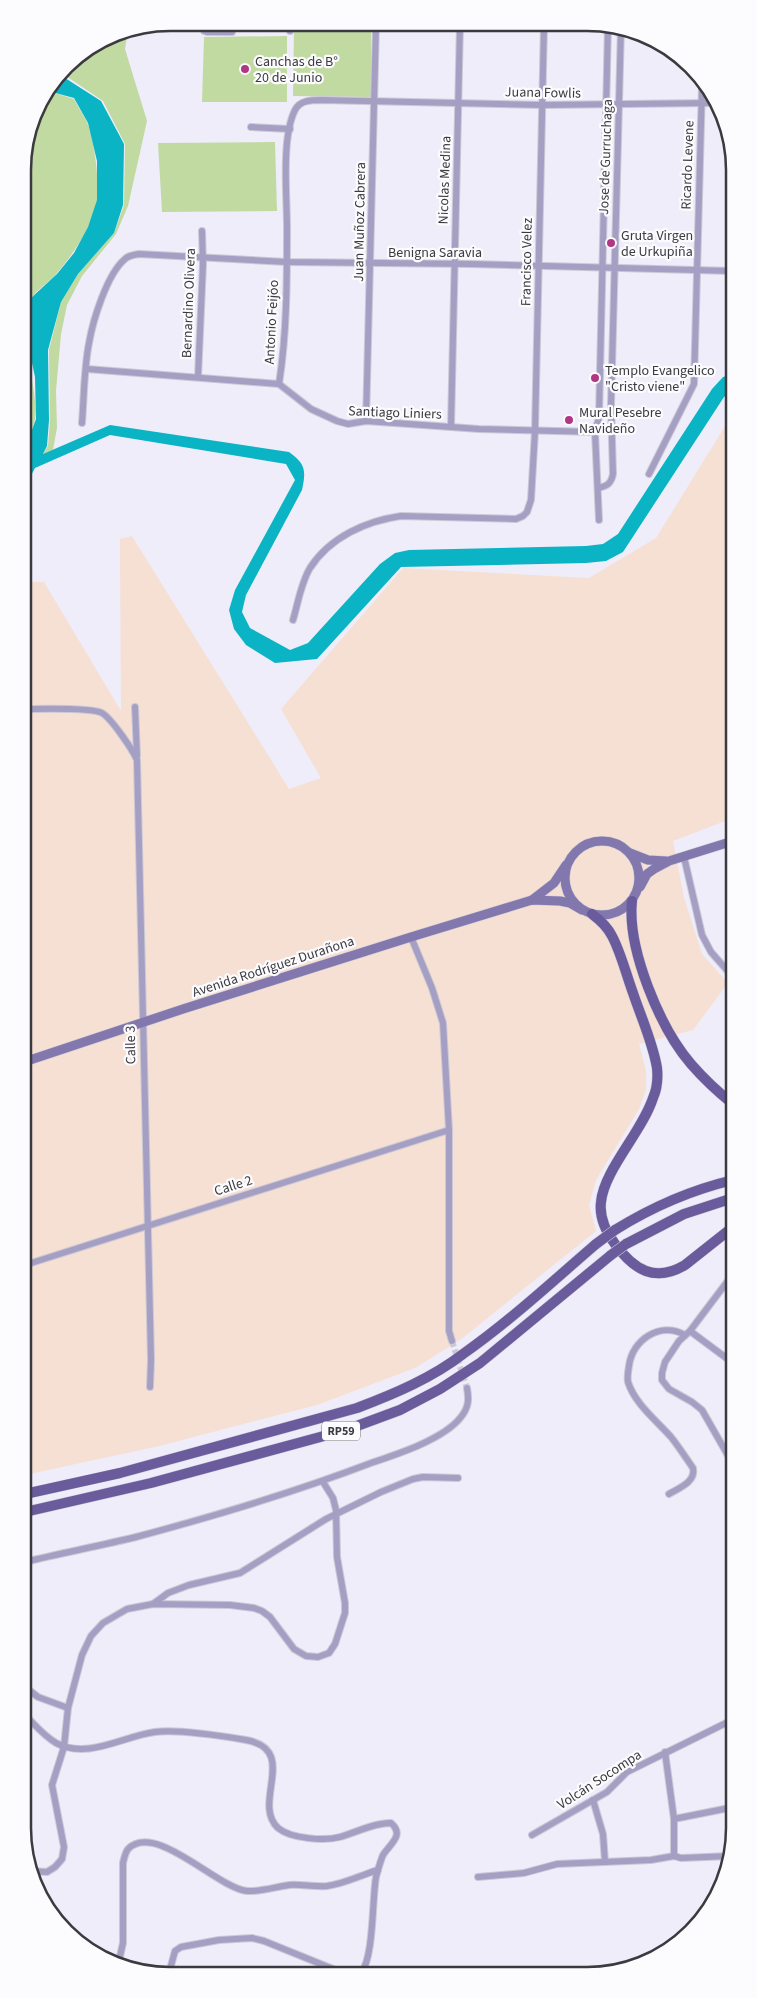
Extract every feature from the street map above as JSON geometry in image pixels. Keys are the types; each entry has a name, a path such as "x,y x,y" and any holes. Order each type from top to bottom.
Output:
{"main road":[{"path":"532,900 554,883 569,861 583,846 602,840 621,846 629,852 648,860 669,861"},
{"path":"532,900 570,903 587,912 605,915 615,913 624,908 634,897 647,874 654,868 669,861 726,843"},
{"path":"629,852 636,861 639,871 640,882 634,897 630,921 642,968 661,1016 678,1046 690,1063 725,1097"},
{"path":"569,861 566,871 567,888 574,902 607,928 616,943 651,1046 657,1070 654,1096 648,1113 610,1176 602,1195 601,1213 606,1230 625,1258 632,1264 660,1274 676,1270 685,1265 725,1233"},
{"name":"Avenida Rodríguez Durañona","path":"31,1059 142,1022 532,900"},
{"name":"RP59","path":"31,1493 120,1473 343,1412 388,1396 462,1355 615,1230 661,1204 725,1182"},
{"name":"RP59","path":"31,1511 150,1484 346,1430 400,1410 440,1390 480,1363 626,1244 684,1214 725,1200"}],"street":[{"path":"204,31 232,32"},
{"name":"Juan Muñoz Cabrera","path":"366,421 376,31"},
{"name":"Nicolas Medina","path":"451,427 453,265 460,31"},
{"name":"Francisco Velez","path":"293,620 310,569 326,549 352,531 386,518 401,516 516,518 524,516 527,512 531,500 535,431 544,31"},
{"name":"Jose de Gurruchaga","path":"599,520 595,432 599,417 608,33"},
{"name":"Jose de Gurruchaga","path":"598,488 607,486 613,474 610,432 621,36"},
{"name":"Ricardo Levene","path":"649,474 694,384 702,94"},
{"name":"Juana Fowlis","path":"290,129 295,111 304,102 322,100 542,105 708,103"},
{"path":"251,127 290,129"},
{"name":"Antonio Feijóo","path":"279,384 287,262 287,156 290,129"},
{"name":"Bernardino Olivera","path":"198,377 202,231"},
{"name":"Benigna Saravia","path":"87,369 89,343 106,288 114,272 124,259 139,254 287,262 726,271"},
{"path":"82,423 87,369 279,384"},
{"name":"Santiago Liniers","path":"279,384 311,409 337,422 348,424 366,421 451,427 595,432"},
{"name":"Calle 3","path":"135,707 151,1360 150,1387"},
{"path":"32,709 92,710 103,713 134,751 137,760"},
{"path":"684,857 702,935 711,952 726,969"},
{"path":"410,937 432,988 443,1023 449,1130 449,1331 452,1341"},
{"name":"Calle 2","path":"31,1262 147,1227 449,1130"},
{"path":"725,1284 679,1342 665,1362 662,1373 664,1384 702,1410 725,1451"},
{"path":"669,1494 692,1480 693,1468 675,1442 647,1412 633,1391 627,1377 631,1353 646,1336 656,1331 674,1331 688,1333 725,1357"},
{"path":"31,1561 137,1536 323,1482 412,1449 448,1428 464,1413 469,1399 467,1388"},
{"path":"153,1604 168,1593 189,1585 240,1573 297,1536 381,1492 413,1479 458,1478"},
{"path":"39,1871 47,1872 62,1859 64,1848 52,1785 64,1747 68,1708 82,1655 91,1636 103,1623 128,1609 153,1604 230,1605 254,1608 270,1616 294,1649 306,1656 318,1657 329,1652 334,1644 342,1620 345,1603 337,1558 336,1514 333,1498 323,1482"},
{"path":"31,1692 38,1697 68,1708"},
{"path":"31,1721 42,1732 64,1747 88,1749 136,1736 170,1731 248,1740 260,1745 269,1751 272,1756 271,1817 277,1828 289,1836 338,1838 383,1823 391,1823 396,1828 398,1834 383,1855 378,1870 369,1949 364,1967"},
{"name":"Volcán Socompa","path":"532,1835 607,1792 627,1772 725,1723"},
{"path":"665,1752 674,1819 674,1856"},
{"path":"593,1800 603,1834 605,1862"},
{"path":"674,1819 725,1809"},
{"path":"120,1957 123,1943 123,1863 127,1851 135,1844 144,1841 170,1848 235,1888 248,1891 290,1885 326,1886 378,1870"},
{"path":"478,1876 524,1873 557,1864 651,1860 674,1856 681,1858 723,1856"},
{"path":"171,1967 175,1951 181,1947 242,1937 264,1941 328,1967"}],"shaded area":[{"path":"726,425 726,821 673,841 684,898 702,954 726,980 726,986 693,1030 639,1044 646,1070 646,1090 639,1109 596,1180 589,1205 596,1231 460,1340 415,1368 317,1405 159,1446 31,1474 32,582 44,582 121,711 120,539 132,536 289,789 321,778 281,709 403,568 589,578 656,538"}],"green space":[{"path":"294,31 371,31 371,97 293,96"},
{"name":"Canchas de B° 20 de Junio","path":"287,36 287,102 202,102 204,37"},
{"path":"127,39 125,49 147,121 128,206 116,234 82,276 67,305 61,334 56,391 57,428 53,450 43,454 48,446 50,420 49,350 61,302 78,274 114,233 124,205 125,144 103,101 68,77 93,55"},
{"path":"55,93 74,99 87,122 96,161 98,193 95,211 82,239 57,273 32,297 32,161 36,134 42,117"},
{"path":"275,142 277,211 162,212 158,143"},
{"path":"32,381 35,406 32,429"}],"water":[{"path":"66,79 101,101 124,144 123,205 114,233 78,274 61,302 48,350 49,420 47,446 43,454 110,425 289,452 295,456 303,468 302,490 246,595 242,612 250,628 290,650 308,643 380,564 395,553 409,550 603,544 618,534 712,389 726,376 726,395 623,552 606,561 586,563 401,567 317,659 275,663 246,645 234,629 229,610 235,590 295,480 286,464 110,435 35,468 32,474 32,430 36,419 35,377 32,362 32,297 57,274 74,253 88,227 97,200 97,161 88,123 74,98 55,93"}],"tunnel":[{"path":"452,1341 467,1388"}],"place":[{"name":"Canchas de B° 20 de Junio","path":"245,69"},
{"name":"Gruta Virgen de Urkupiña","path":"611,243"},
{"name":"Templo Evangelico \"Cristo viene\"","path":"595,378"},
{"name":"Mural Pesebre Navideño","path":"569,420"}]}
